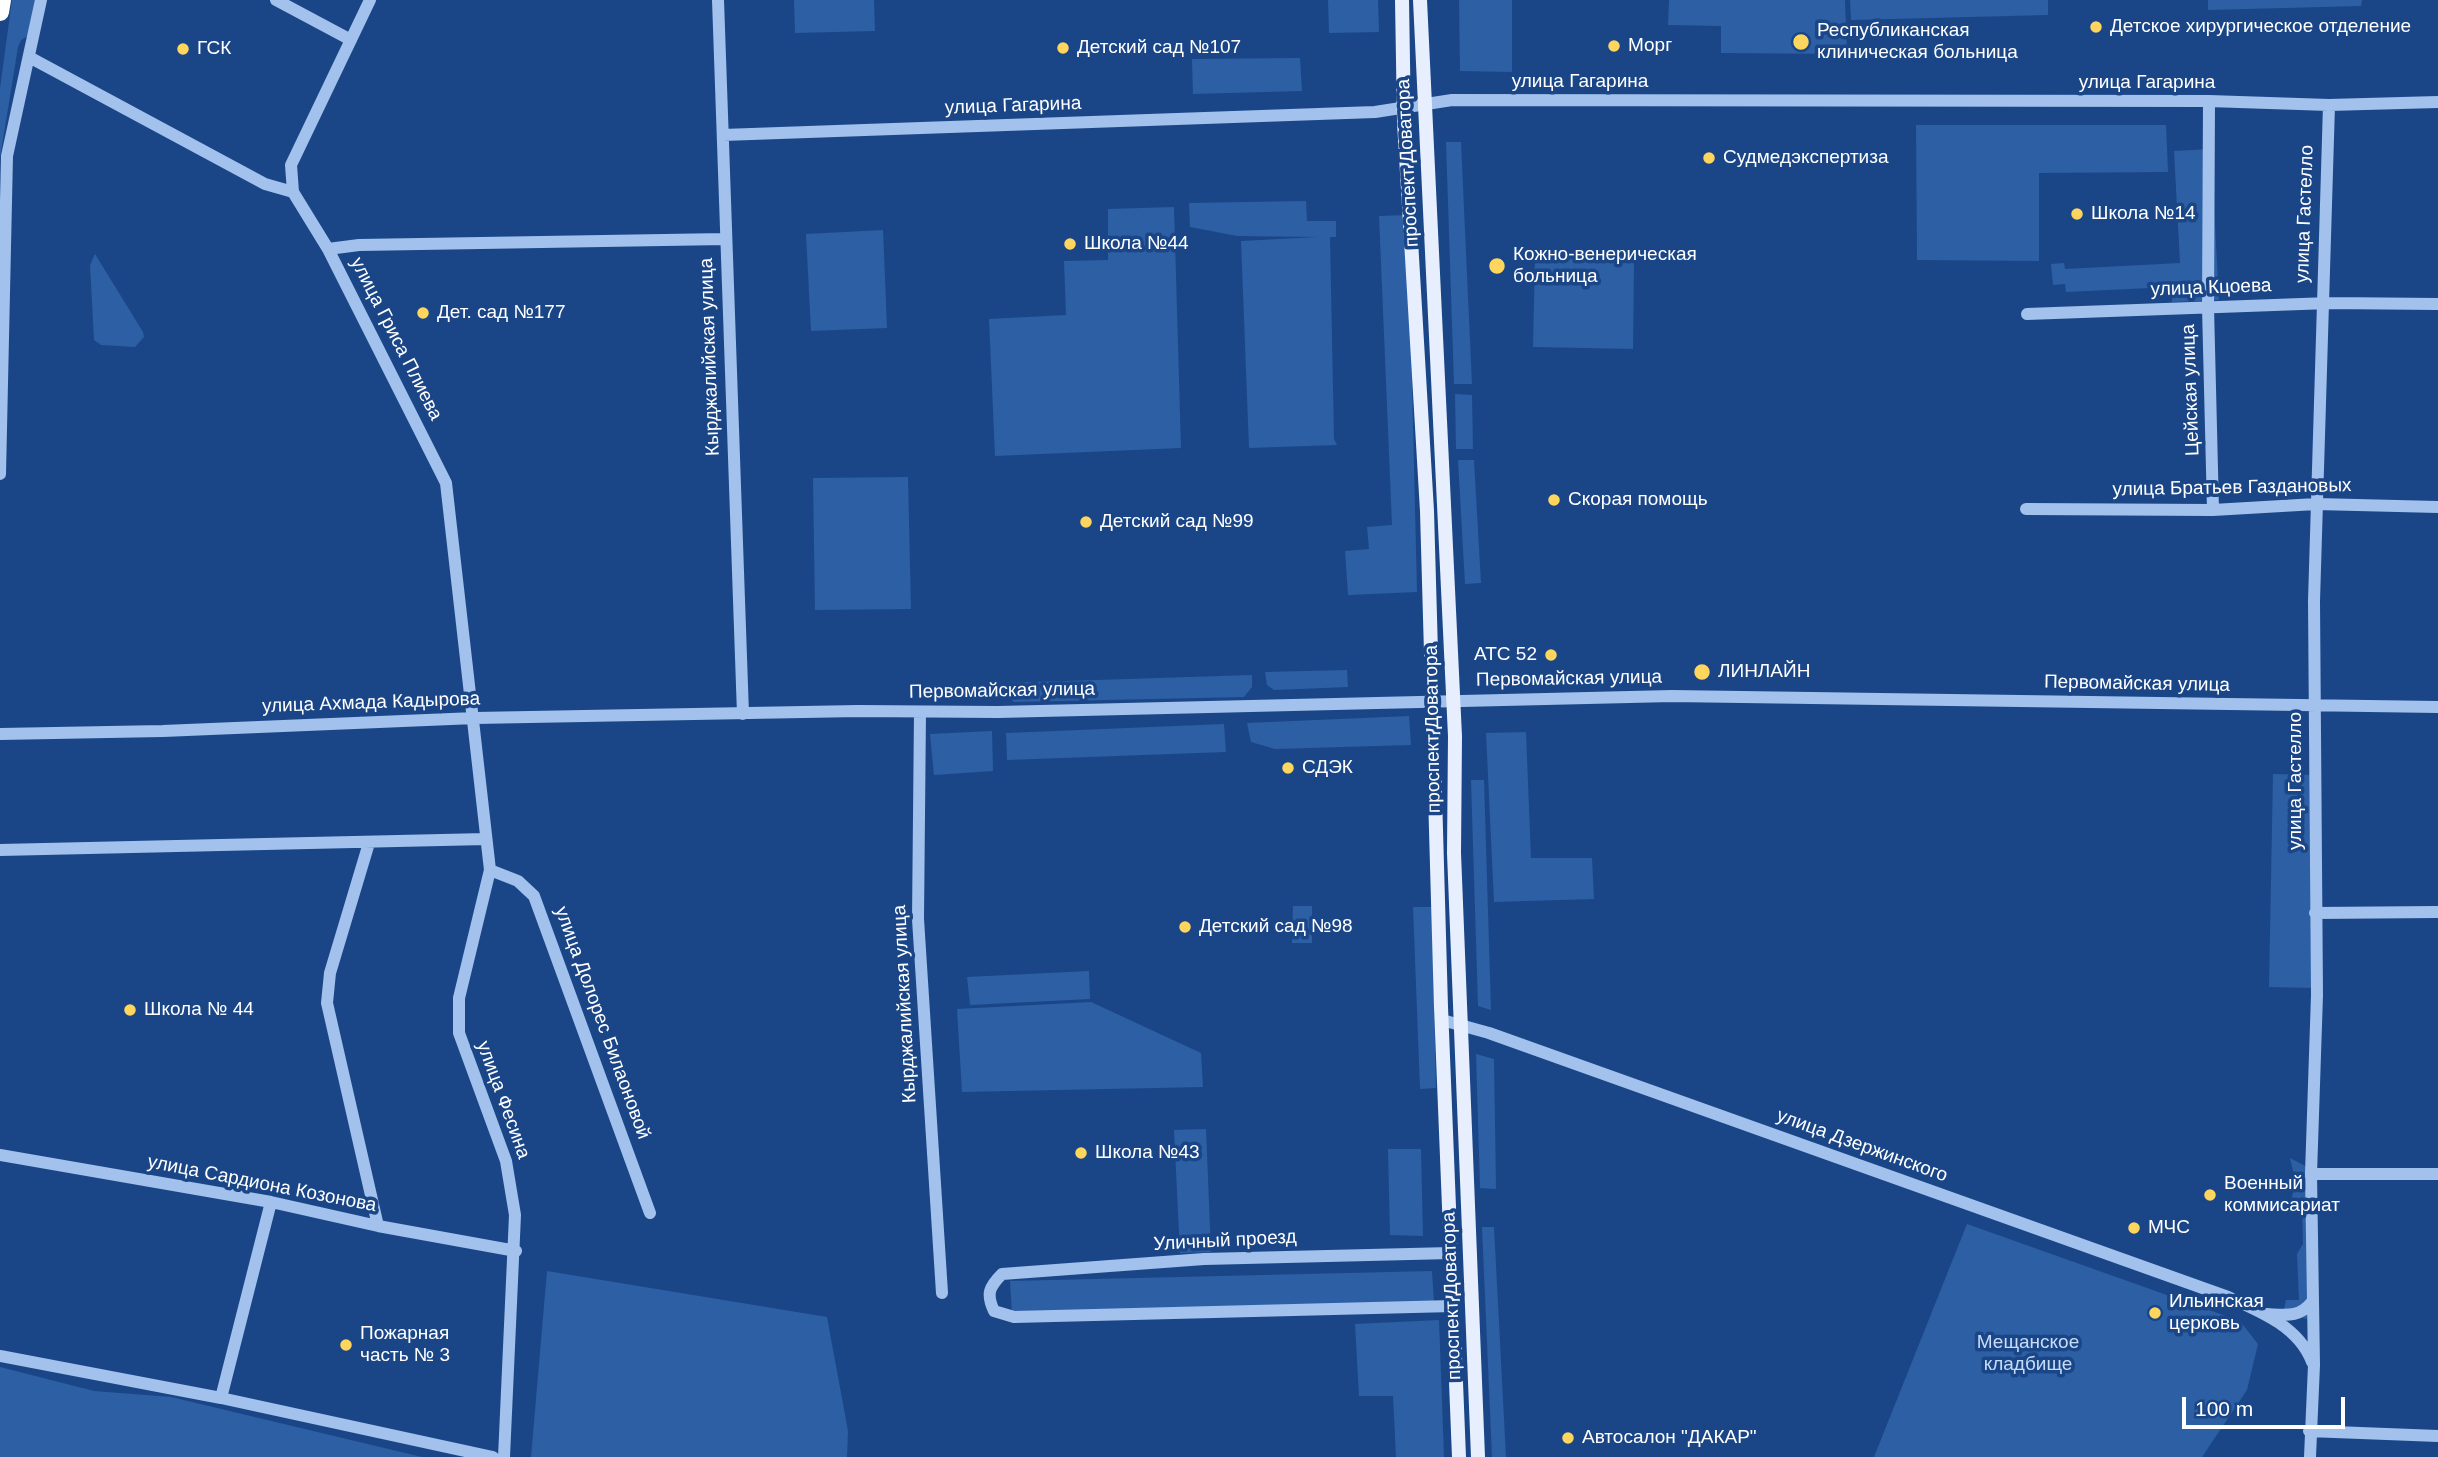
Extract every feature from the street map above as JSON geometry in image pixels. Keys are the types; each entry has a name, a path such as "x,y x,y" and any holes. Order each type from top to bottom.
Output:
{"highway":[{"path":"0,12 2,0"}],"main road":[{"name":"проспект Доватора","path":"1402,0 1404,108 1427,511 1442,1020 1459,1457"},
{"name":"проспект Доватора","path":"1420,0 1454,701 1454,853 1478,1457"}],"street":[{"path":"0,474 7,156 41,0"},
{"path":"276,0 351,40"},
{"path":"29,57 265,184 293,191 291,165 370,0"},
{"name":"Кырджалийская улица","path":"718,0 743,714"},
{"name":"улица Гагарина","path":"723,135 1375,112 1452,100 2209,101 2329,105 2438,102"},
{"name":"Цейская улица","path":"2209,101 2208,307 2213,510"},
{"name":"улица Гастелло","path":"2310,1457 2309,1431 2314,1365 2311,1174 2316,995 2316,504 2329,105"},
{"name":"улица Гриса Плиева","path":"293,191 328,248 446,483 475,718 486,839"},
{"path":"328,248 725,239"},
{"name":"улица Кцоева","path":"2027,314 2321,303 2438,304"},
{"name":"улица Братьев Газдановых","path":"2026,509 2213,510 2316,504 2438,507"},
{"name":"Первомайская улица","path":"743,714 1686,696 2438,707"},
{"name":"Кырджалийская улица","path":"920,712 918,919 942,1293"},
{"name":"улица Ахмада Кадырова","path":"0,734 163,731 475,718 743,714"},
{"path":"0,850 486,839"},
{"name":"улица Фесина","path":"486,839 489,870 459,999 459,1033 512,1184 516,1251 504,1457"},
{"path":"369,843 330,973 327,1003 378,1226"},
{"name":"улица Долорес Билаоновой","path":"489,870 518,881 534,895 650,1213"},
{"path":"2315,913 2438,912"},
{"name":"улица Дзержинского","path":"1442,1020 2217,1293 2267,1314 2301,1342 2314,1365"},
{"name":"улица Сардиона Козонова","path":"0,1155 271,1202 378,1226 516,1251"},
{"path":"2311,1174 2438,1174"},
{"path":"221,1398 271,1202"},
{"name":"Уличный проезд","path":"1451,1252 1204,1259 1002,1274 990,1286 990,1302 994,1311 1014,1317 1453,1306"},
{"name":"улица Дзержинского","path":"2267,1314 2295,1315 2305,1311 2312,1302"},
{"path":"0,1356 221,1398 493,1457"},
{"path":"2309,1431 2438,1436"}],"green space":[{"path":"12,0 37,0 30,35 21,40 18,47 0,158 0,88"},
{"path":"794,0 874,0 875,31 795,33"},
{"path":"1328,0 1378,0 1379,32 1329,33"},
{"path":"1459,0 1512,0 1512,72 1460,71"},
{"path":"1669,0 1845,0 1847,54 1721,53 1721,26 1668,25"},
{"path":"1850,0 2048,0 2048,15 1851,20"},
{"path":"2208,0 2362,0 2361,6 2208,10"},
{"path":"1300,58 1302,91 1193,94 1192,59"},
{"path":"1916,125 2166,125 2168,172 2039,173 2039,261 1917,260"},
{"path":"1446,142 1461,142 1472,384 1454,384"},
{"path":"2211,149 2219,300 2172,302 2171,287 2066,292 2065,284 2053,285 2051,264 2064,263 2065,269 2180,263 2174,151"},
{"path":"1306,201 1307,221 1336,221 1336,237 1330,237 1334,439 1337,445 1249,448 1241,241 1317,237 1237,236 1190,227 1189,203"},
{"path":"1174,207 1181,448 995,456 989,319 1066,315 1064,261 1108,260 1108,209"},
{"path":"1408,215 1417,592 1348,595 1345,551 1369,549 1367,527 1392,525 1379,216"},
{"path":"883,230 887,328 811,331 806,234"},
{"path":"95,254 143,332 144,337 135,347 101,345 94,340 90,265"},
{"path":"1535,257 1634,261 1633,349 1533,347"},
{"path":"1455,394 1472,395 1473,449 1456,449"},
{"path":"1458,460 1474,460 1481,583 1465,584"},
{"path":"908,477 911,609 815,610 813,478"},
{"path":"1347,670 1348,687 1274,690 1267,685 1265,672"},
{"path":"1252,675 1252,687 1244,697 1014,702 1004,693 1003,683"},
{"path":"1409,716 1411,745 1275,749 1251,742 1247,723"},
{"path":"1224,724 1226,752 1007,760 1006,733"},
{"path":"992,731 993,771 934,775 930,734"},
{"path":"1526,732 1531,858 1592,858 1594,899 1494,902 1486,733"},
{"path":"2273,774 2318,775 2315,988 2269,987"},
{"path":"1471,780 1484,780 1491,1010 1478,1006"},
{"path":"1293,906 1312,906 1312,943 1292,943"},
{"path":"1413,907 1432,907 1436,1088 1420,1089"},
{"path":"1089,971 1090,999 970,1005 967,977"},
{"path":"1091,1002 1201,1053 1203,1087 962,1092 957,1009"},
{"path":"1476,1054 1494,1059 1496,1189 1480,1188"},
{"path":"1206,1129 1211,1252 1180,1253 1174,1130"},
{"path":"1388,1149 1421,1149 1423,1236 1390,1235"},
{"path":"2290,1158 2309,1168 2316,1311 2306,1319 2284,1310 2286,1300 2299,1300 2297,1254 2303,1244 2302,1208 2292,1198 2295,1179"},
{"name":"Мещанское кладбище","path":"1967,1224 2240,1321 2258,1344 2247,1390 2202,1457 1874,1457"},
{"path":"1482,1227 1494,1227 1506,1457 1492,1457"},
{"path":"547,1271 827,1317 848,1431 847,1457 531,1457"},
{"path":"1432,1271 1434,1302 1012,1314 1010,1281"},
{"path":"1439,1320 1444,1457 1396,1457 1393,1396 1359,1396 1355,1324"},
{"path":"0,1367 94,1391 171,1397 422,1457 0,1457"}],"place":[{"name":"Детское хирургическое отделение","path":"2096,27"},
{"name":"Республиканская клиническая больница","path":"1801,42"},
{"name":"Морг","path":"1614,46"},
{"name":"Детский сад №107","path":"1063,48"},
{"name":"ГСК","path":"183,49"},
{"name":"Судмедэкспертиза","path":"1709,158"},
{"name":"Школа №14","path":"2077,214"},
{"name":"Школа №44","path":"1070,244"},
{"name":"Кожно-венерическая больница","path":"1497,266"},
{"name":"Дет. сад №177","path":"423,313"},
{"name":"Скорая помощь","path":"1554,500"},
{"name":"Детский сад №99","path":"1086,522"},
{"name":"АТС 52","path":"1551,655"},
{"name":"ЛИНЛАЙН","path":"1702,672"},
{"name":"СДЭК","path":"1288,768"},
{"name":"Детский сад №98","path":"1185,927"},
{"name":"Школа № 44","path":"130,1010"},
{"name":"Школа №43","path":"1081,1153"},
{"name":"Военный коммисариат","path":"2210,1195"},
{"name":"МЧС","path":"2134,1228"},
{"name":"Ильинская церковь","path":"2155,1313"},
{"name":"Пожарная часть № 3","path":"346,1345"},
{"name":"Автосалон \"ДАКАР\"","path":"1568,1438"}]}
